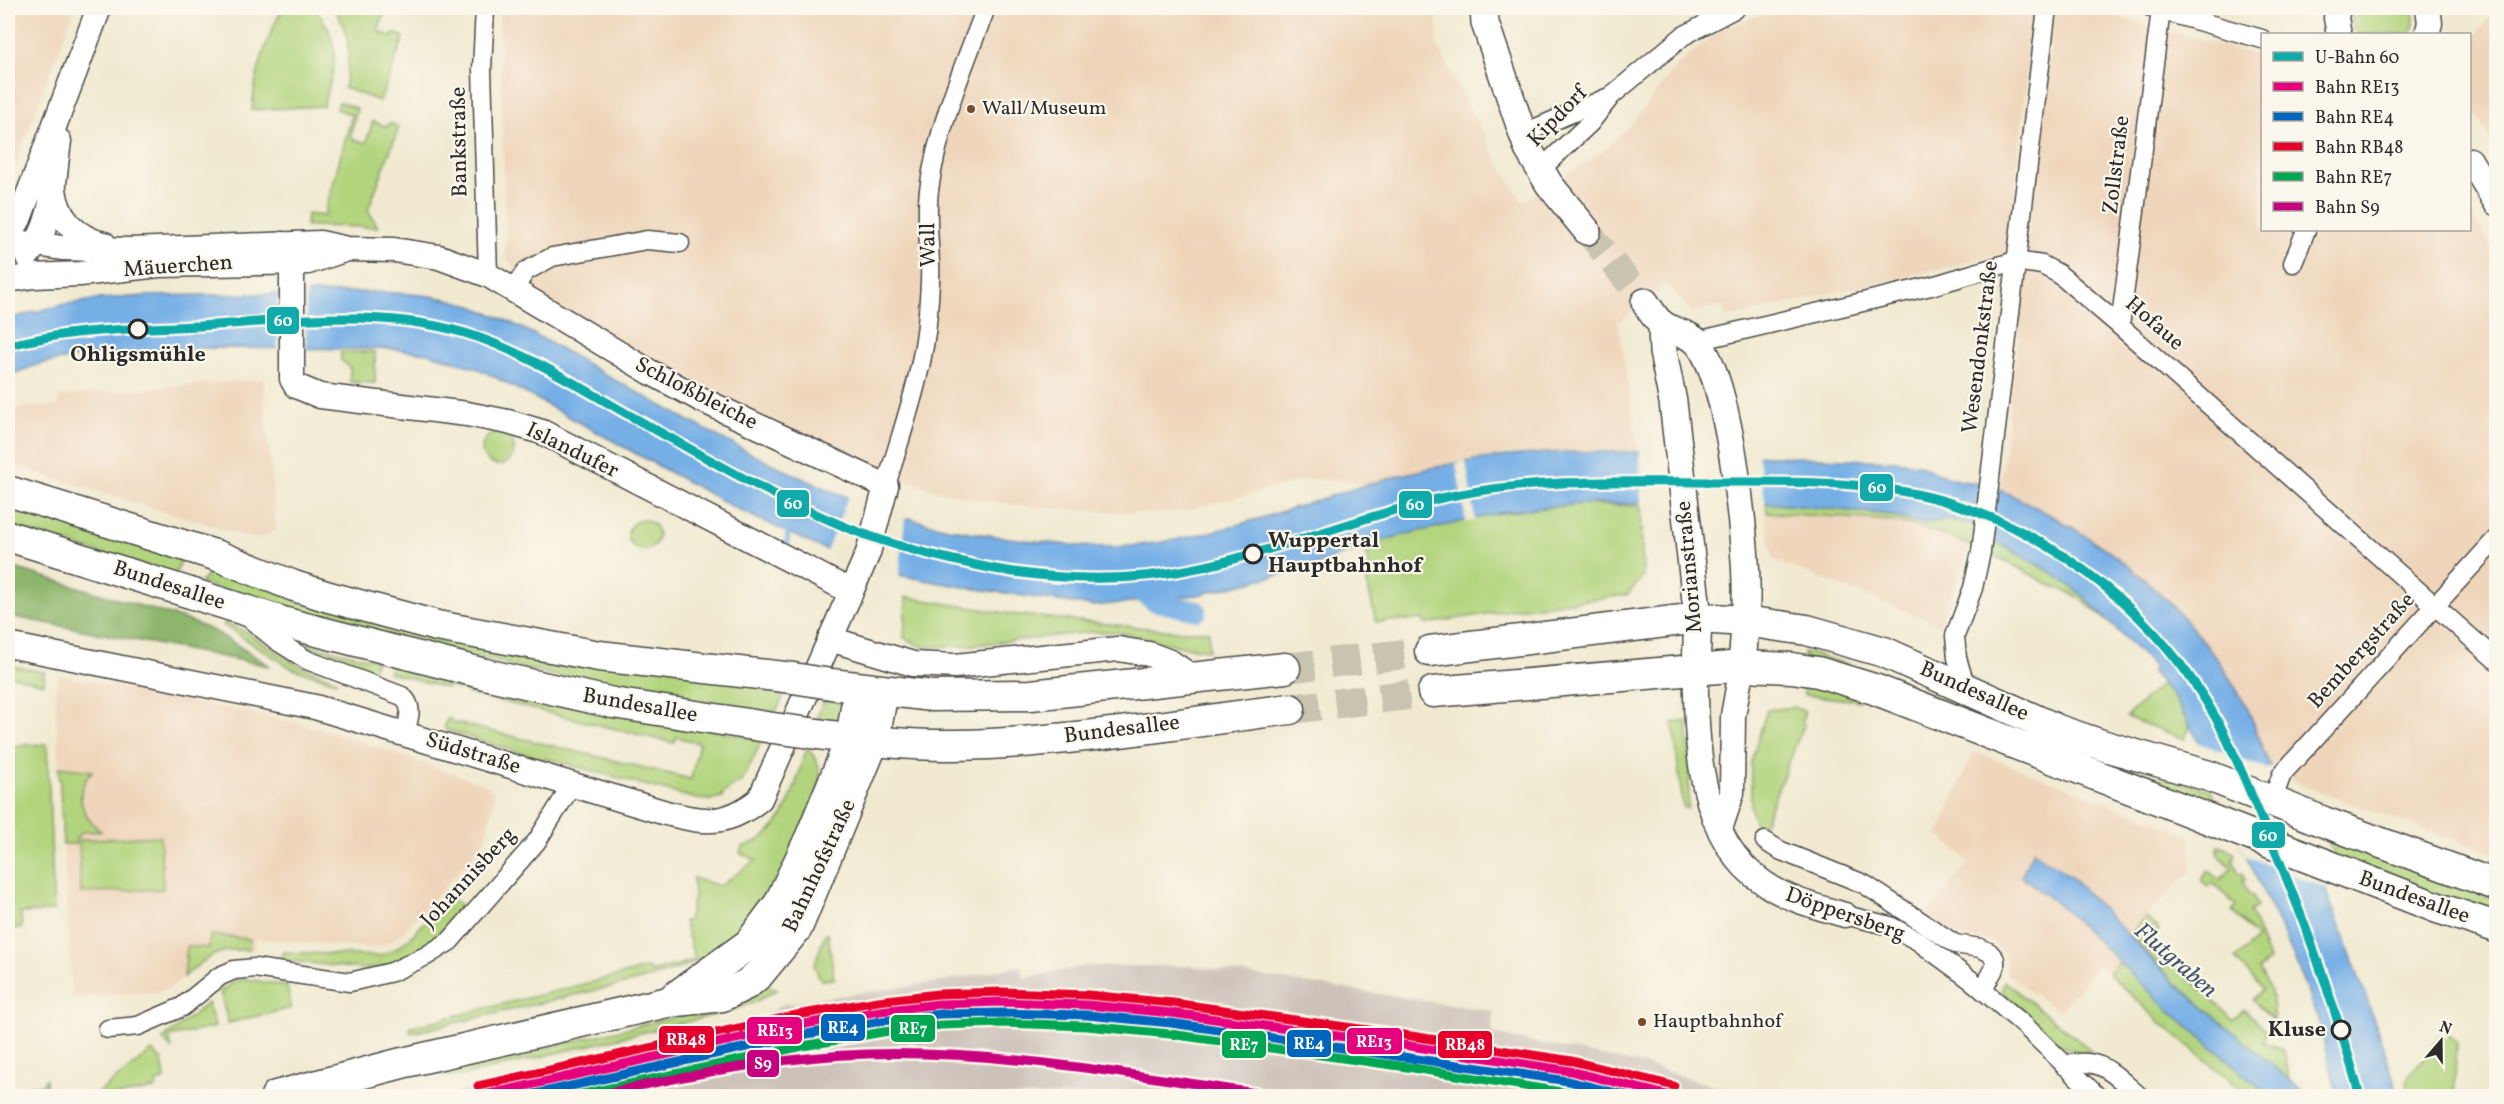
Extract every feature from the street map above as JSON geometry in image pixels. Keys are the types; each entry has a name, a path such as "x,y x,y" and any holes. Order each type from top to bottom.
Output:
{"main road":[{"path":"1484,8 1485,23 1522,134 1539,170 1587,231"},
{"path":"1645,302 1662,324 1697,341 1707,357 1717,386 1740,512 1746,583 1742,666"},
{"name":"Morianstraße","path":"1662,324 1663,352 1679,451 1698,618 1696,668"},
{"name":"Bundesallee","path":"8,491 188,546 303,589 437,626 599,656 932,696 1031,695 1286,668"},
{"name":"Bundesallee","path":"8,536 236,608 396,652 613,703 773,728 863,740 955,745 1042,740 1290,709"},
{"path":"178,588 189,586 198,575 197,564 188,546"},
{"name":"Bundesallee","path":"1430,651 1698,618 1745,621 1807,630 1884,652 2058,730 2281,797 2496,885"},
{"name":"Bundesallee","path":"1433,692 1601,679 1696,668 1742,666 1792,668 1818,672 1874,689 2438,908 2496,927"},
{"name":"Bahnhofstraße","path":"276,1096 337,1089 402,1063 668,1002 722,996 747,984 759,974 797,928 863,740 858,688"}],"street":[{"path":"8,279 64,104 99,8"},
{"name":"Bankstraße","path":"485,8 482,69 488,275"},
{"name":"Wall","path":"854,584 868,554 918,372 928,316 929,190 937,153 961,75 986,8"},
{"name":"Kipdorf","path":"1539,170 1590,123 1611,96 1683,36 1736,8"},
{"name":"Wesendonkstraße","path":"1966,688 1957,658 1955,636 1972,588 1981,552 2047,8"},
{"path":"2156,9 2261,39"},
{"name":"Zollstraße","path":"2120,326 2156,9"},
{"name":"Kipdorf","path":"1522,134 1611,96"},
{"path":"19,243 44,227 54,189 64,104"},
{"path":"2471,163 2496,202"},
{"name":"Mäuerchen","path":"54,189 57,202 67,223 80,236 130,250"},
{"path":"2293,262 2306,231"},
{"path":"513,290 526,271 552,257 647,240 680,243"},
{"path":"19,243 42,270 59,276"},
{"name":"Mäuerchen","path":"19,243 76,249 130,250 289,262"},
{"name":"Mäuerchen","path":"8,279 159,266 289,262 323,258 347,249 394,250 439,257 488,275 513,290"},
{"name":"Hofaue","path":"1697,341 1935,285 2015,261 2042,265 2059,274 2120,326 2496,660"},
{"name":"Islandufer","path":"289,262 292,379 296,386 309,393 467,414 542,432 639,484 854,584"},
{"name":"Schloßbleiche","path":"513,290 650,372 885,491"},
{"name":"Bembergstraße","path":"2281,797 2282,774 2496,539"},
{"path":"854,584 830,639 913,664 955,666 1118,649 1149,654 1170,662 1195,679"},
{"path":"236,608 301,657 402,696 408,701 411,713 405,733"},
{"name":"Südstraße","path":"8,645 294,702 700,821 741,814 760,799 830,639"},
{"path":"1720,830 1732,793 1733,716 1742,666"},
{"name":"Döppersberg","path":"1696,668 1695,709 1704,791 1720,830 1747,870 1763,883 1785,895 1898,930 1918,941 2024,1024 2097,1096"},
{"name":"Johannisberg","path":"108,1029 138,1026 182,1006 220,976 234,970 255,968 350,982 392,972 426,956 450,941 537,841 572,785"},
{"name":"Döppersberg","path":"1765,841 1779,850 1864,884 1954,944 1980,948 1989,952 1995,959 1995,967 1983,990"},
{"path":"2064,1065 2092,1061 2108,1069 2139,1096"}],"shaded area":[{"path":"8,8 75,8 15,165 8,165"},
{"path":"499,8 1437,8 1437,44 1476,121 1522,202 1605,150 1633,122 1676,66 1721,29 1778,8 2034,8 2008,253 1726,318 1722,305 1691,312 1666,284 1618,323 1639,452 1598,450 1513,453 1455,461 1360,486 1354,481 1308,479 1180,512 1153,514 1033,507 962,497 881,475 742,406 552,305 506,259"},
{"path":"2055,8 2084,8 2261,56 2261,231 2471,231 2471,214 2496,255 2496,855 2303,786 2271,766 2248,711 2220,665 2168,601 2105,549 2036,508 2000,490"},
{"path":"2496,10 2496,150 2471,107 2471,41"},
{"path":"263,379 276,529 258,540 9,464 8,409 58,405 59,396"},
{"path":"1765,512 1893,521 1913,525 1971,546 1940,624 1773,560"},
{"path":"60,675 252,713 338,734 486,785 495,795 486,837 469,860 400,936 388,943 369,948 257,939 254,950 220,951 203,961 173,986 159,992 72,997 55,687"},
{"path":"1974,751 2190,835 2191,871 2130,933 2137,943 2109,974 2099,965 2059,1013 2007,974 2004,954 1997,946 1990,941 1957,936 1926,914 1969,862 1938,834"},
{"path":"1021,966 1024,978 1086,966 1191,966 1493,1011 1492,1034 1645,1065 1747,1096 861,1096 860,1092 819,1096 446,1096 721,1031 771,1012 783,1004 939,982"}],"green space":[{"path":"283,8 314,8 323,20 333,44 334,55 334,67 328,92 323,106 252,110 262,57"},
{"path":"334,8 386,8 378,31 392,37 394,33 404,37 380,101 344,88 349,56 347,37"},
{"path":"2354,8 2412,8 2414,18 2410,33 2356,33 2351,23"},
{"path":"339,102 357,108 350,138 366,143 373,121 387,127 389,123 399,127 368,210 378,227 306,226 307,214 324,216 352,115 337,109"},
{"path":"341,352 375,352 375,383 350,382 350,368 341,360"},
{"path":"498,433 509,438 514,449 509,460 498,465 487,460 482,449 487,438"},
{"path":"1766,503 1884,514 1924,524 1947,519 1974,525 1995,541 2054,574 2082,594 2122,635 2076,596 1989,553 1951,538 1893,521 1767,512"},
{"path":"1580,504 1641,506 1643,577 1627,595 1515,609 1426,624 1423,619 1376,622 1365,574 1369,564 1365,546 1444,523"},
{"path":"8,505 179,558 181,561 177,571 173,574 8,526"},
{"path":"643,520 649,521 657,529 657,541 649,549 643,550 637,549 629,541 628,535 629,529 637,521"},
{"path":"8,566 187,620 216,632 270,666 9,616 8,620"},
{"path":"209,569 783,691 781,695 784,695 773,714 608,688 300,615 200,583 206,577"},
{"path":"906,597 1011,614 1176,631 1209,631 1209,650 1178,646 1114,632 1091,632 965,646 922,647 904,638"},
{"path":"226,622 296,664 337,680 336,682 293,669 223,625"},
{"path":"298,643 376,660 371,676 318,657"},
{"path":"1804,652 1880,676 2104,762 2211,790 2220,812 1805,661"},
{"path":"390,664 762,740 743,780 722,794 723,797 710,800 697,799 544,758 543,760 446,730 445,725 449,718 453,722 691,779 699,743 676,737 674,743 466,693 466,690 448,686 447,688 388,672"},
{"path":"8,665 44,672 44,684 8,675"},
{"path":"1804,680 1856,692 1859,701 1804,695"},
{"path":"2161,684 2173,696 2190,726 2185,739 2126,717"},
{"path":"828,698 847,706 848,724 818,721 820,717 817,717 823,702 827,702"},
{"path":"1794,707 1805,712 1802,721 1804,725 1764,823 1755,825 1751,808 1751,762 1767,710"},
{"path":"1687,721 1690,761 1688,809 1683,807 1673,723"},
{"path":"47,744 54,911 21,913 22,928 8,928 8,746"},
{"path":"807,748 819,766 820,783 817,792 775,889 759,914 730,942 687,965 639,981 411,1033 410,1027 648,968 650,972 695,960 684,921 688,921 694,897 693,878 720,886 756,860 740,853 742,847 764,837 780,819 792,796"},
{"path":"59,767 92,771 82,787 82,803 88,818 101,831 82,832 76,839 76,844 63,844"},
{"path":"160,836 163,889 81,893 79,840"},
{"path":"2327,836 2496,899 2496,911 2459,906 2335,858"},
{"path":"2219,846 2233,851 2235,856 2232,858 2239,873 2242,872 2245,879 2242,880 2249,895 2252,894 2257,907 2250,911 2269,960 2259,969 2271,991 2274,1020 2252,1000 2263,989 2235,959 2257,938 2232,911 2236,906 2213,883 2208,887 2201,880 2208,871 2220,880 2232,868 2217,853"},
{"path":"446,895 468,910 447,935 390,967 362,969 281,960 283,952 378,956 389,952 416,932"},
{"path":"2146,917 2159,930 2150,939 2233,1020 2244,1009 2266,1031 2263,1042 2282,1049 2286,1058 2289,1080 2176,984 2130,934"},
{"path":"828,933 834,979 821,980 814,966 825,934"},
{"path":"210,935 250,939 249,950 220,952 199,964 184,977 187,946 209,948"},
{"path":"2119,962 2168,1009 2270,1096 2249,1096 2163,1025 2109,974"},
{"path":"246,979 287,986 291,1008 228,1023 220,991 237,980"},
{"path":"2004,981 2092,1051 2072,1050 2055,1041 2002,992"},
{"path":"766,986 778,989 755,1002 715,1015 456,1077 437,1074 695,1012"},
{"path":"208,1003 215,1027 169,1037 172,1050 163,1039"},
{"path":"2446,1033 2457,1043 2454,1096 2411,1096 2407,1084 2409,1075"},
{"path":"152,1051 162,1060 165,1079 156,1082 155,1089 115,1096 94,1096"},
{"path":"46,1079 47,1096 28,1096 28,1086 41,1085"}],"water":[{"path":"368,292 442,298 466,304 506,320 754,455 846,497 894,514 943,527 1049,543 1123,547 1181,539 1258,519 1412,472 1488,458 1562,452 1673,453 1901,461 1919,465 1953,479 2000,490 2030,504 2091,539 2137,573 2190,625 2234,685 2249,712 2266,758 2332,907 2361,982 2399,1096 2338,1096 2318,1020 2291,950 2242,848 2200,744 2173,696 2152,672 2153,666 2082,595 2054,574 1995,541 1974,525 1947,519 1924,524 1884,514 1766,503 1580,504 1509,511 1407,534 1367,545 1314,566 1198,595 1093,606 903,576 819,547 735,508 479,369 428,353 393,349 203,348 86,356 39,364 8,376 8,319 61,305 100,299 147,296"},
{"path":"2033,851 2070,876 2176,984 2309,1096 2270,1096 2168,1009 2064,909 2021,876"}],"pier":[{"path":"278,290 306,290 306,351 278,351"},
{"path":"1640,450 1758,454 1766,506 1641,507"},
{"path":"1466,461 1475,521 1466,522 1456,463"},
{"path":"849,495 909,516 905,519 899,576 902,579 826,552"},
{"path":"2196,742 2267,769 2273,764 2328,889 2245,856"}],"waterway":[{"path":"787,545 788,531"},
{"name":"Flutgraben","path":"1134,586 1153,601 1197,611"}],"tunnel":[{"path":"1587,231 1645,302"},
{"path":"1285,668 1430,651"},
{"path":"1290,709 1433,692"}],"metro line":[{"name":"60","path":"8,345 94,331 314,319 380,319 445,328 477,337 519,354 741,477 848,528 939,557 995,569 1047,576 1099,578 1177,572 1266,550 1424,502 1489,490 1555,483 1838,484 1897,490 1954,504 1994,519 2033,538 2071,561 2106,587 2168,649 2194,683 2231,748 2282,866 2330,996 2360,1096"}],"rail line":[{"name":"RB48","path":"478,1086 797,1015 878,1001 938,994 1002,992 1088,995 1173,1003 1411,1036 1572,1061 1674,1086"},
{"name":"RE13","path":"480,1096 799,1025 880,1011 939,1004 1002,1002 1088,1005 1172,1013 1410,1046 1570,1071 1671,1096"},
{"name":"RE4","path":"526,1096 801,1035 940,1014 1002,1013 1087,1015 1171,1023 1568,1081 1629,1096"},
{"name":"RE7","path":"574,1096 803,1046 883,1032 941,1025 1002,1023 1087,1026 1170,1034 1407,1067 1586,1096"},
{"name":"S9","path":"594,1096 764,1063 867,1054 970,1056 1073,1066 1277,1096"}],"place":[{"name":"Wall/Museum","path":"971,109"},
{"name":"Ohligsmühle","path":"138,329"},
{"name":"Wuppertal Hauptbahnhof","path":"1253,554"},
{"name":"Hauptbahnhof","path":"1642,1022"},
{"name":"Kluse","path":"2341,1030"}]}
